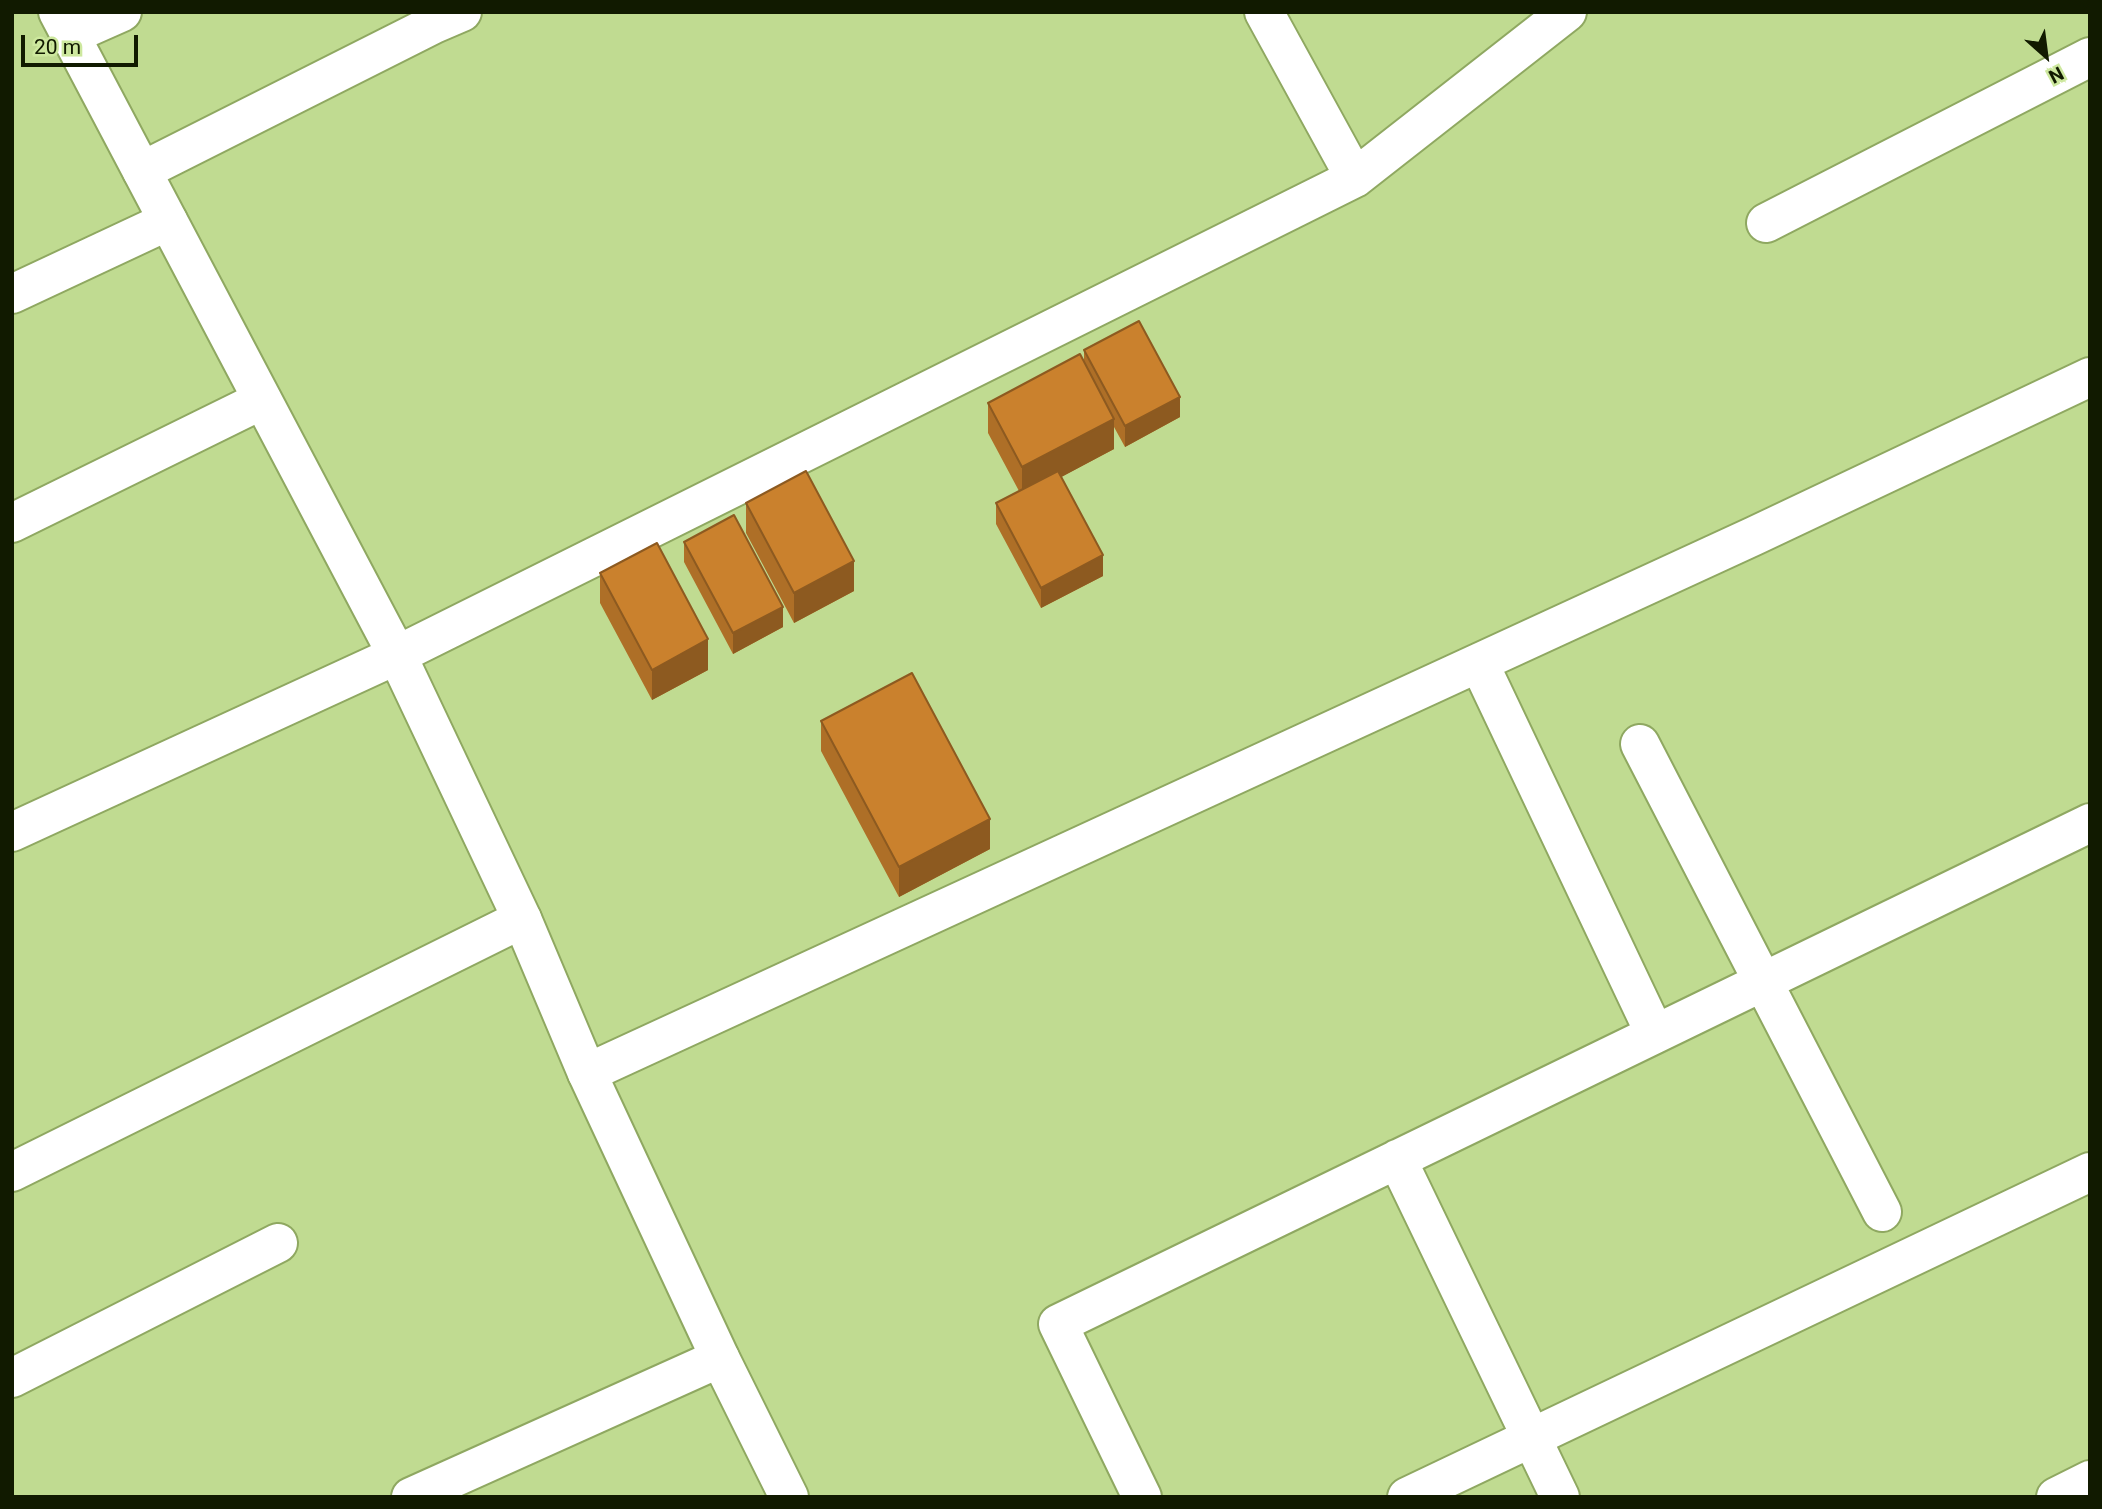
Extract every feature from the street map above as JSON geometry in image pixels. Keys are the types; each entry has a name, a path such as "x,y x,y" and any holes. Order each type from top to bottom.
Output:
{"street":[{"path":"122,12 64,24 397,655 522,919 587,1073 720,1358 789,1497"},
{"path":"142,171 462,12"},
{"path":"1264,12 1354,178"},
{"path":"12,832 397,655 1354,178 1567,12"},
{"path":"1766,223 2090,57"},
{"path":"12,294 168,221"},
{"path":"587,1073 1479,663 2090,377"},
{"path":"12,523 262,400"},
{"path":"1479,663 1655,1034"},
{"path":"1640,744 1882,1212"},
{"path":"1142,1497 1058,1324 2090,823"},
{"path":"12,1172 522,919"},
{"path":"1396,1159 1560,1497"},
{"path":"1407,1497 2090,1172"},
{"path":"12,1378 278,1243"},
{"path":"411,1497 720,1358"},
{"path":"2056,1497 2090,1480"}],"building":[{"path":"1139,321 1180,397 1125,426 1084,350"},
{"path":"1080,354 1114,419 1022,467 988,403"},
{"path":"806,471 854,561 794,593 746,503"},
{"path":"1058,471 1103,555 1041,588 996,503"},
{"path":"734,515 783,607 733,633 684,542"},
{"path":"657,543 708,639 652,670 600,573"},
{"path":"912,673 990,819 899,867 821,721"}]}
